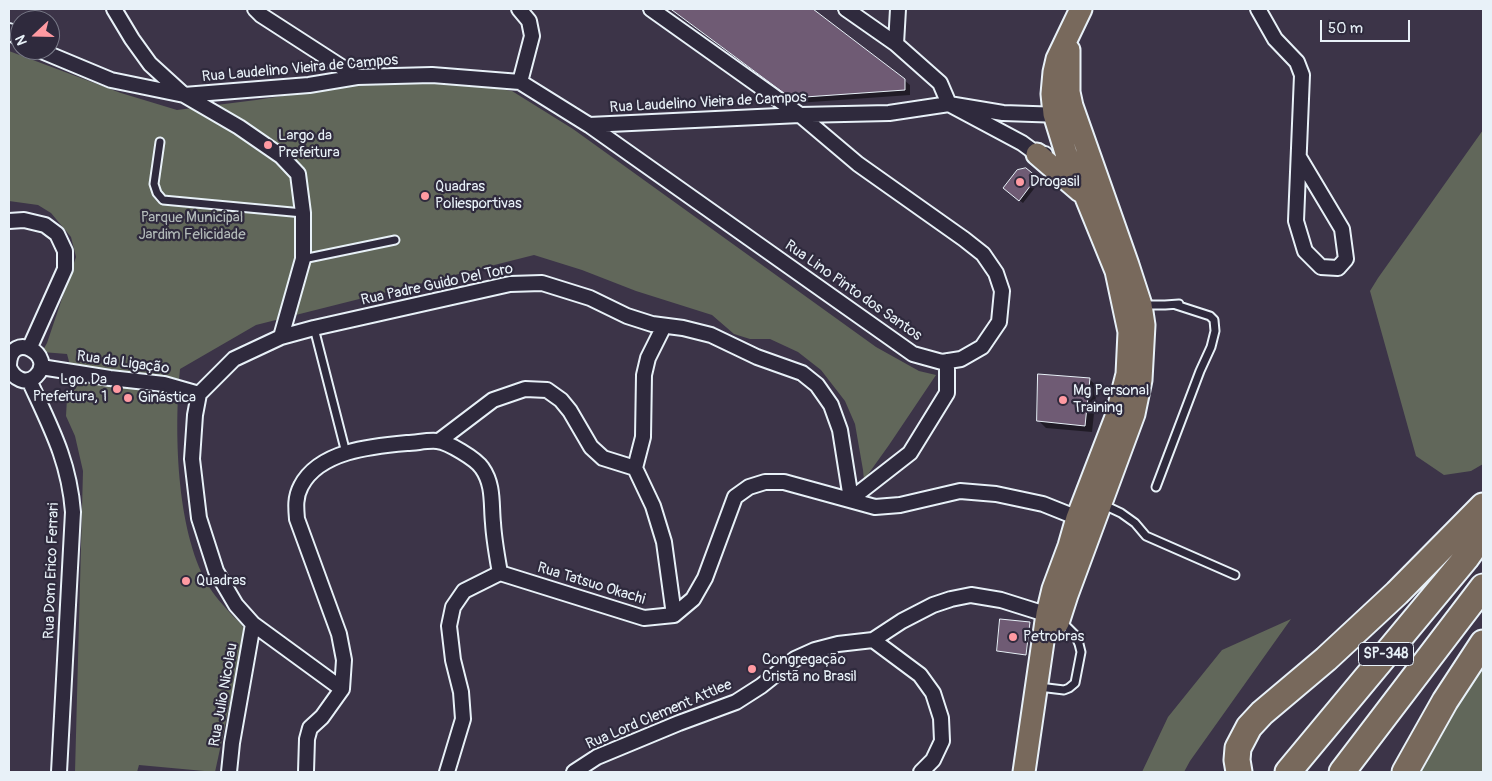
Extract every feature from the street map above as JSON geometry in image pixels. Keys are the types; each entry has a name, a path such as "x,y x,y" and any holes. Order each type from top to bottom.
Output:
{"highway":[{"path":"1239,772 1238,748 1249,727 1262,713 1340,646 1397,593 1483,506"},
{"name":"SP-348","path":"1288,772 1466,558 1483,534"},
{"name":"SP-348","path":"1342,772 1483,587"},
{"path":"1405,772 1445,701 1483,643"}],"main road":[{"path":"1038,772 1043,688 1053,616 1053,589 1069,546 1086,521 1101,504 1134,414 1141,380 1144,325 1132,306 1116,271 1066,153 1054,114 1052,94 1057,58 1081,9"},
{"path":"1071,29 1069,92 1077,120 1122,246 1132,306 1127,374 1086,521"},
{"path":"1037,154 1085,195"},
{"path":"1024,772 1043,688"}],"street":[{"path":"114,9 150,64 184,95 282,156 298,174 303,213 303,259 281,337"},
{"path":"255,9 261,15 357,77"},
{"path":"519,9 529,21 532,36 520,82"},
{"name":"Rua Lino Pinto dos Santos","path":"589,125 913,354 942,362 961,359 982,348 999,322 1002,291 996,273 983,254 858,164 800,115 651,9"},
{"path":"846,9 896,44 940,83 949,104 1022,143 1037,154 1053,155 1087,147"},
{"path":"896,44 898,9"},
{"path":"1258,9 1274,39 1297,62 1302,75 1296,221 1305,251 1322,268 1338,268 1346,259 1342,229 1299,157"},
{"name":"Rua Laudelino Vieira de Campos","path":"60,59 110,80 184,95 309,85 357,77 432,75 520,82 589,125 800,115 889,113 949,104 1003,113 1054,114 1077,120"},
{"path":"9,221 24,220 45,225 57,234 65,251 65,269 30,348"},
{"name":"Rua Padre Guido Del Toro","path":"199,394 234,359 281,337 510,284 542,283 590,298 627,316 652,324 683,328 711,335 758,357 802,373 817,385 831,405 840,430 851,499"},
{"path":"664,326 648,358 644,375 643,437 635,468 652,506 664,542 674,615"},
{"path":"20,347 30,348 38,354 41,360 41,367 34,378 29,380 18,379 14,376 9,361 13,351 20,347"},
{"path":"851,499 910,454 947,393 947,361"},
{"name":"Rua da Ligação","path":"41,367 164,384 199,394"},
{"name":"Rua Dom Erico Ferrari","path":"29,380 60,449 67,471 73,512 59,772"},
{"path":"439,441 493,400 525,389 547,390 561,400 570,411 591,447 603,458 635,468"},
{"path":"199,394 192,459 199,518 216,571 236,604 253,624 342,689"},
{"path":"306,772 307,739 310,728 322,717 342,689 344,660 339,634 297,519 296,500 301,486 312,471 332,458 346,453 384,445 439,441 462,452 481,466 488,478 492,491 492,522 500,573 464,591 453,607 449,626 453,660 461,692 463,719 447,772"},
{"path":"674,615 693,599 705,578 735,497 749,487 765,482 784,482 875,507 900,505 960,491 996,494 1043,504 1086,521"},
{"name":"Rua Tatsuo Okachi","path":"500,573 644,618 674,615"},
{"name":"Rua Lord Clement Attlee","path":"574,772 597,757 736,702 795,659 815,650 838,644 873,640 933,604 971,595 1001,600 1053,616"},
{"name":"Rua Julio Nicolau","path":"229,772 232,743 253,624"},
{"path":"873,640 920,675 933,693 941,718 942,741 933,760 921,772"}],"lane":[{"path":"160,142 154,184 157,193 164,200 303,213"},
{"path":"303,259 395,240"},
{"path":"1132,306 1179,304 1210,316 1214,320 1215,331 1211,347 1156,487"},
{"path":"314,328 346,453"},
{"path":"1101,504 1121,513 1135,523 1146,536 1235,575"},
{"path":"1043,688 1064,690 1070,688 1075,683 1081,652 1074,635 1053,616"}],"green space":[{"name":"Parque Municipal Jardim Felicidade","path":"9,51 10,60 33,60 121,93 177,110 380,81 462,83 512,91 573,129 876,347 919,371 936,375 864,480 855,424 845,401 821,370 798,352 770,339 750,339 734,334 712,315 636,291 582,270 534,255 256,325 180,369 177,420 178,449 183,507 189,535 197,561 209,587 241,624 245,633 215,772 139,765 137,772 75,772 83,471 75,436 66,416 67,398 76,388 67,354 42,352 47,343 76,257 71,237 51,213 38,205 9,201"},
{"path":"1483,130 1483,464 1471,471 1444,475 1416,456 1370,291"},
{"path":"1291,619 1184,772 1142,772 1168,717 1222,650"},
{"path":"1483,660 1483,772 1419,772 1441,731"}],"building":[{"path":"671,9 813,9 905,79 905,90 791,98"},
{"name":"Drogasil","path":"1026,168 1037,177 1019,201 1003,188 1017,170"},
{"name":"Mg Personal Training","path":"1038,374 1090,378 1085,426 1037,421"},
{"name":"Petrobras","path":"1000,619 1030,622 1026,655 997,651"}],"place":[{"name":"Largo da Prefeitura","path":"268,145"},
{"name":"Drogasil","path":"1020,182"},
{"name":"Quadras Poliesportivas","path":"425,196"},
{"name":"Lgo. Da Prefeitura, 1","path":"117,389"},
{"name":"Ginástica","path":"128,398"},
{"name":"Mg Personal Training","path":"1063,400"},
{"name":"Quadras","path":"186,581"},
{"name":"Petrobras","path":"1013,637"},
{"name":"Congregação Cristã no Brasil","path":"752,669"}]}
